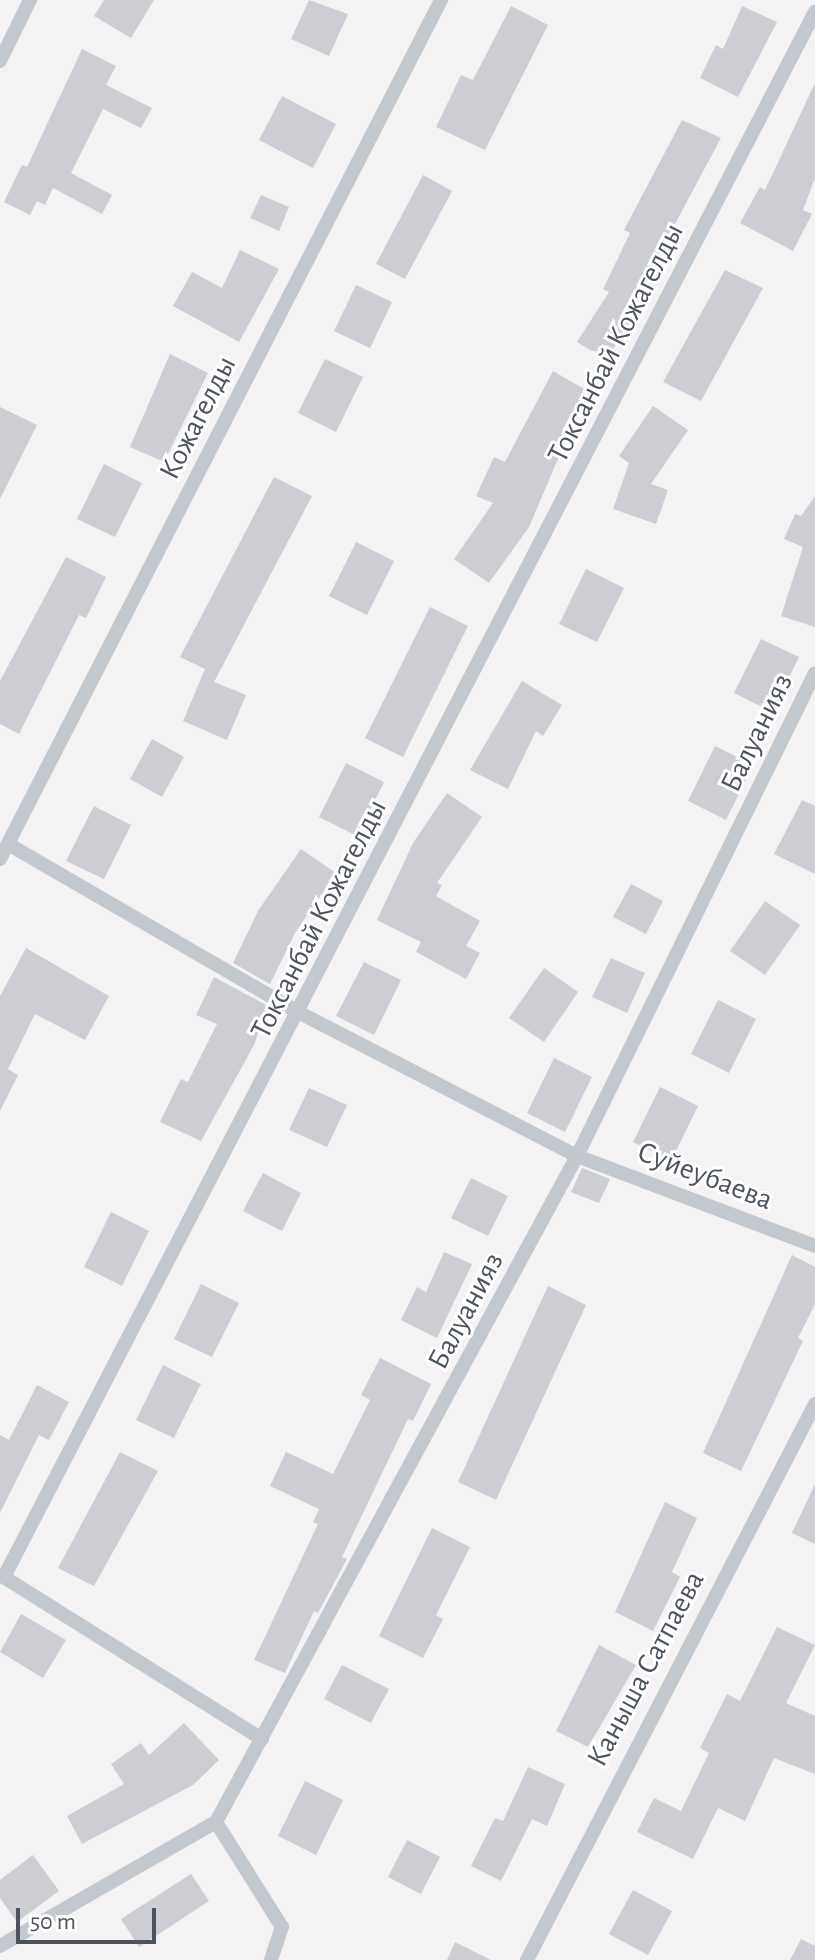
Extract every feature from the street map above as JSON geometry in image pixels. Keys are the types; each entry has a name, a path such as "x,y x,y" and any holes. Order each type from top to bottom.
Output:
{"street":[{"path":"0,61 30,0"},
{"name":"Кожагелды","path":"0,859 441,0"},
{"name":"Токсанбай Кожагелды","path":"262,1739 4,1577 300,1013 814,19"},
{"name":"Балуанияз","path":"216,1822 577,1156 815,673"},
{"name":"Суйеубаева","path":"8,844 300,1013 577,1156 815,1246"},
{"name":"Каныша Сатпаева","path":"527,1960 815,1404"},
{"path":"0,1946 216,1822 282,1927 271,1960"}],"building":[{"path":"104,0 154,0 131,38 94,16"},
{"path":"309,0 348,14 329,56 291,39"},
{"path":"511,6 548,25 485,150 436,127 461,75 473,80"},
{"path":"742,6 777,22 738,97 700,78 716,45 723,49"},
{"path":"82,49 116,66 106,85 152,108 141,128 103,109 71,173 112,195 102,214 53,188 45,205 37,201 30,215 4,202 22,165 27,167"},
{"path":"815,83 815,178 803,210 812,214 793,251 740,223 760,187 765,190"},
{"path":"282,96 336,124 313,168 259,140"},
{"path":"682,120 721,138 661,250 668,253 640,308 609,355 590,350 577,342 609,292 603,289 630,233 624,230"},
{"path":"423,175 452,191 405,279 376,264"},
{"path":"261,195 289,207 279,231 250,218"},
{"path":"240,250 279,269 239,342 173,306 192,272 222,288"},
{"path":"725,270 763,288 701,401 663,382"},
{"path":"356,285 392,302 370,348 334,331"},
{"path":"170,354 208,373 164,462 130,447"},
{"path":"325,359 363,377 336,432 298,413"},
{"path":"553,371 593,394 573,424 529,527 489,583 454,559 493,503 476,496 494,457 505,462"},
{"path":"653,406 688,430 651,484 668,490 656,524 613,509 629,463 619,456"},
{"path":"0,407 37,425 0,499"},
{"path":"104,464 142,483 115,537 77,519"},
{"path":"274,477 312,496 214,682 246,695 227,740 183,721 205,669 180,657"},
{"path":"815,496 815,627 781,616 803,547 784,539 795,514 801,516"},
{"path":"356,542 394,561 367,615 329,596"},
{"path":"66,557 106,577 86,618 79,615 19,734 0,724 0,681"},
{"path":"586,569 624,588 597,642 559,624"},
{"path":"430,607 468,626 403,757 365,738"},
{"path":"761,639 799,657 772,712 734,693"},
{"path":"522,681 562,705 543,736 536,731 508,789 470,770"},
{"path":"152,739 184,757 162,797 130,779"},
{"path":"715,746 753,765 726,820 688,801"},
{"path":"346,763 384,782 357,836 319,817"},
{"path":"447,793 482,817 437,883 442,885 436,896 480,921 466,946 480,953 466,979 416,952 421,942 377,920 413,843"},
{"path":"802,800 815,806 815,874 774,854"},
{"path":"94,806 131,825 104,879 66,861"},
{"path":"301,849 336,873 295,933 270,984 233,963 258,911"},
{"path":"631,884 663,901 646,934 613,917"},
{"path":"765,901 800,925 765,975 730,951"},
{"path":"26,948 109,996 85,1040 35,1014 8,1069 18,1075 0,1111 0,996"},
{"path":"611,958 645,973 627,1013 592,997"},
{"path":"364,962 401,980 374,1035 336,1016"},
{"path":"544,968 578,992 544,1042 509,1018"},
{"path":"214,977 268,1006 254,1045 201,1141 160,1122 181,1079 188,1082 217,1024 196,1015"},
{"path":"718,1000 756,1019 729,1073 691,1054"},
{"path":"554,1058 592,1077 565,1132 527,1113"},
{"path":"660,1087 698,1106 671,1161 633,1142"},
{"path":"309,1088 347,1105 327,1147 289,1130"},
{"path":"582,1168 610,1179 599,1203 571,1192"},
{"path":"263,1173 301,1193 282,1231 243,1211"},
{"path":"471,1178 508,1196 488,1236 451,1218"},
{"path":"111,1212 149,1231 122,1286 84,1267"},
{"path":"444,1252 472,1264 437,1338 401,1320 417,1287 426,1292"},
{"path":"792,1255 815,1267 815,1304 798,1338 803,1341 741,1471 703,1453"},
{"path":"201,1284 239,1303 212,1357 174,1339"},
{"path":"548,1286 586,1305 496,1500 458,1482"},
{"path":"380,1358 431,1384 413,1421 408,1419 342,1557 347,1559 318,1613 314,1611 285,1673 254,1660 318,1524 313,1522 319,1509 270,1486 286,1452 333,1474 370,1400 361,1395"},
{"path":"163,1365 201,1384 174,1438 136,1420"},
{"path":"37,1385 69,1402 49,1440 39,1435 0,1513 0,1435 9,1440"},
{"path":"120,1452 158,1471 94,1586 58,1568"},
{"path":"815,1484 815,1544 792,1533"},
{"path":"665,1502 697,1518 672,1572 680,1577 653,1631 615,1612"},
{"path":"432,1528 470,1547 436,1615 443,1619 423,1658 379,1636"},
{"path":"21,1614 66,1640 43,1678 0,1652"},
{"path":"777,1627 815,1645 786,1703 815,1716 815,1774 774,1758 745,1821 718,1808 693,1859 637,1832 654,1798 681,1811 709,1753 700,1748 727,1694 740,1701"},
{"path":"599,1645 636,1665 588,1747 556,1731"},
{"path":"342,1665 389,1689 371,1723 324,1699"},
{"path":"184,1723 219,1760 193,1785 82,1844 67,1816 124,1784 111,1764 141,1743 149,1755"},
{"path":"528,1767 565,1784 547,1826 532,1819 501,1881 471,1866 495,1818 503,1821"},
{"path":"305,1781 343,1800 316,1855 278,1836"},
{"path":"407,1840 440,1857 421,1894 388,1877"},
{"path":"33,1855 59,1891 17,1922 0,1898 0,1880"},
{"path":"191,1874 209,1901 139,1947 121,1919"},
{"path":"633,1890 672,1911 648,1955 609,1934"},
{"path":"801,1939 815,1946 815,1960 790,1960"},
{"path":"455,1942 491,1960 447,1960"}]}
